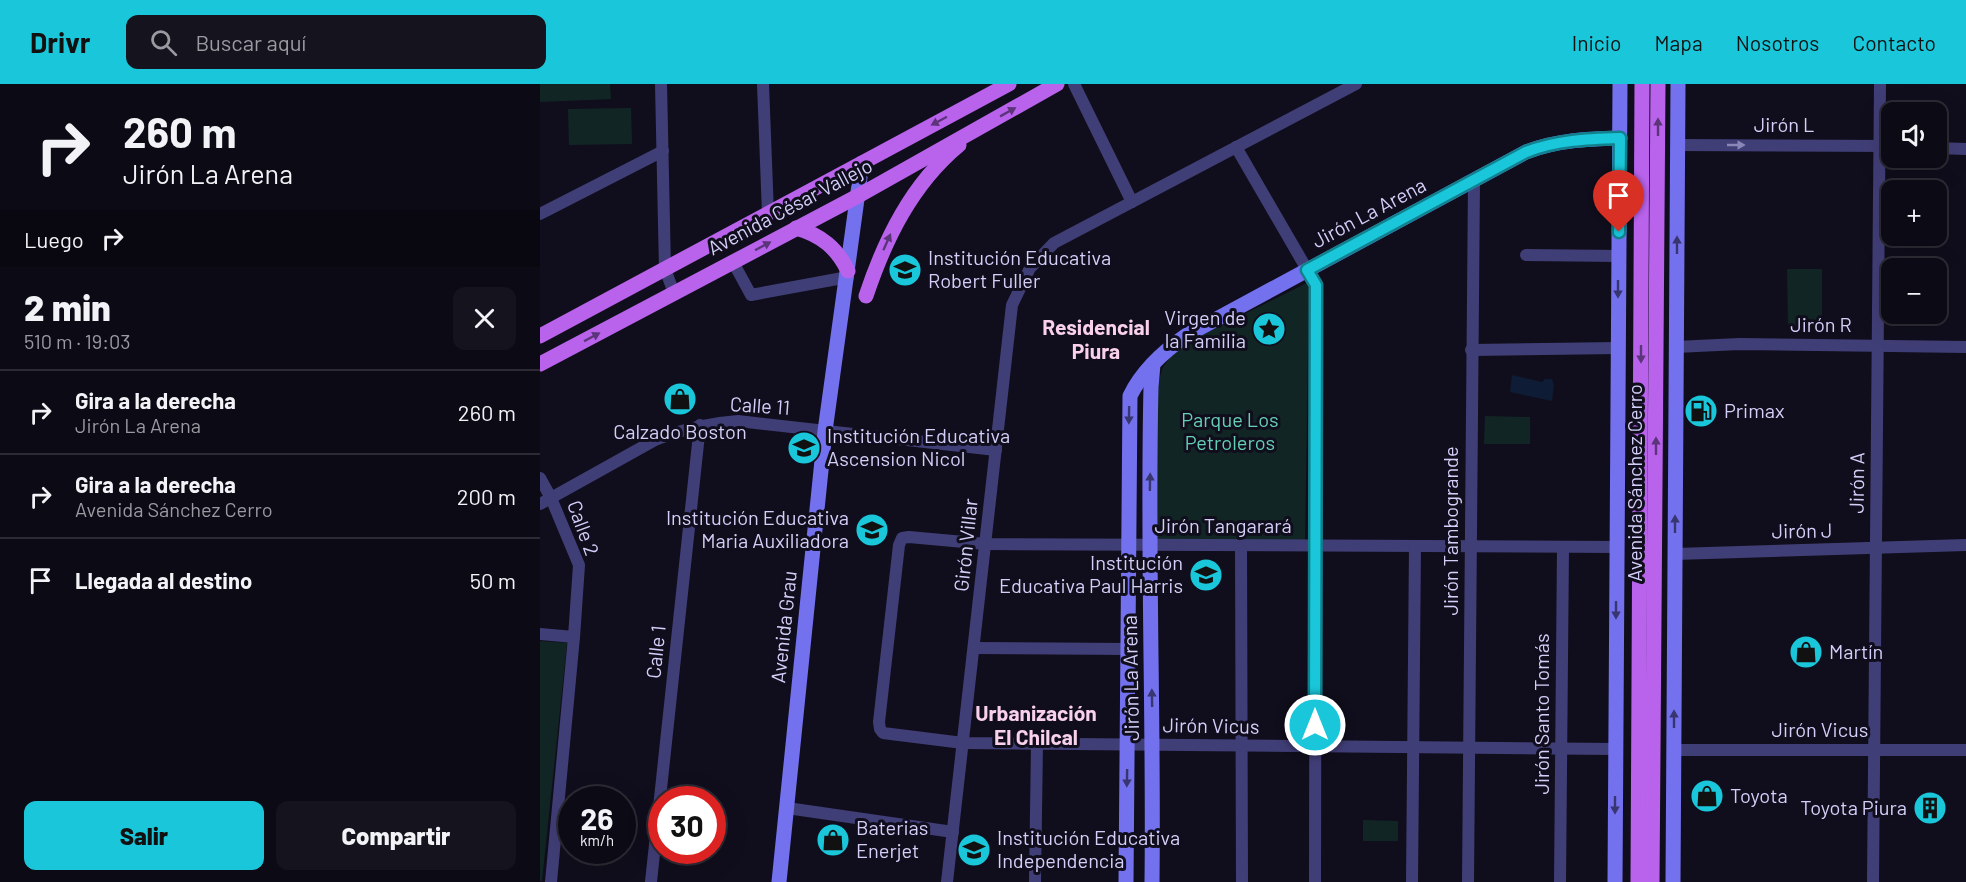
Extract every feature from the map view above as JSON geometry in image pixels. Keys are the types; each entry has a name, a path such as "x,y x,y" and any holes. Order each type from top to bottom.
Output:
{"main road":[{"name":"Avenida César Vallejo","path":"540,336 1009,84"},
{"name":"Avenida César Vallejo","path":"540,364 858,196 1057,84"},
{"name":"Avenida Sánchez Cerro","path":"1615,882 1620,84"},
{"name":"Avenida Sánchez Cerro","path":"1638,882 1642,84"},
{"name":"Avenida Sánchez Cerro","path":"1652,882 1658,84"},
{"name":"Avenida Sánchez Cerro","path":"1673,882 1678,84"},
{"path":"866,296 882,253 909,202 930,174 954,149 981,127"},
{"name":"Jirón La Arena","path":"1126,882 1130,396 1137,381 1168,348 1187,335 1526,152 1546,144 1566,141 1620,138"},
{"name":"Avenida Grau","path":"779,882 825,431 862,163"},
{"path":"796,228 822,239 833,248 848,274"},
{"name":"Jirón La Arena","path":"1152,882 1154,745 1149,545 1153,364"}],"street":[{"path":"661,84 665,268 674,293"},
{"path":"763,84 768,213"},
{"path":"1074,84 1132,202"},
{"name":"Girón Villar","path":"947,882 1012,305 1030,268 1054,243 1356,84"},
{"name":"Jirón A","path":"1880,84 1882,102"},
{"name":"Jirón L","path":"1677,145 1881,145"},
{"path":"1236,147 1316,285 1315,882"},
{"path":"1947,148 1966,149"},
{"path":"540,214 663,151"},
{"name":"Jirón A","path":"1873,882 1878,345 1885,168"},
{"name":"Jirón Tambogrande","path":"1468,882 1474,181"},
{"path":"1526,255 1619,256"},
{"path":"733,262 750,295 848,274"},
{"name":"Jirón R","path":"1676,347 1739,345 1966,347"},
{"path":"1471,350 1618,348"},
{"name":"Calle 11","path":"545,501 655,440 700,425 738,421 996,450"},
{"name":"Calle 1","path":"651,882 700,425"},
{"name":"Calle 2","path":"540,478 545,501 579,565 551,882"},
{"name":"Jirón Tangarará","path":"880,729 899,544 902,538 986,544 1616,547"},
{"path":"1241,545 1242,882"},
{"name":"Jirón J","path":"1675,554 1966,545"},
{"path":"1412,882 1415,546"},
{"name":"Jirón Santo Tomás","path":"1560,882 1563,547"},
{"path":"540,634 574,637"},
{"path":"975,648 1129,649"},
{"name":"Jirón Vicus","path":"880,729 884,733 963,743 1616,749"},
{"path":"1035,882 1037,744"},
{"name":"Jirón Vicus","path":"1674,750 1966,750"},
{"path":"787,808 953,832"}],"green space":[{"path":"540,84 610,84 611,99 540,102"},
{"path":"631,108 632,144 569,145 568,109"},
{"path":"1787,269 1822,269 1822,325 1788,326"},
{"name":"Parque Los Petroleros","path":"1309,282 1305,542 1152,540 1153,400 1163,367 1173,353 1186,343"},
{"path":"1485,416 1530,417 1530,444 1484,444"},
{"path":"540,641 567,643 542,881 540,881"},
{"path":"1363,820 1398,821 1398,841 1363,841"}],"water":[{"path":"1512,375 1542,382 1545,379 1552,379 1554,385 1552,401 1510,392"}],"place":[{"name":"Institución Educativa Robert Fuller","path":"905,270"},
{"name":"Virgen de la Familia","path":"1269,329"},
{"name":"Calzado Boston","path":"680,399"},
{"name":"Primax","path":"1701,411"},
{"name":"Institución Educativa Ascension Nicol","path":"804,448"},
{"name":"Institución Educativa Maria Auxiliadora","path":"872,530"},
{"name":"Institución Educativa Paul Harris","path":"1206,575"},
{"name":"Martín","path":"1806,652"},
{"name":"Toyota","path":"1707,796"},
{"name":"Toyota Piura","path":"1930,808"},
{"name":"Baterias Enerjet","path":"833,840"},
{"name":"Institución Educativa Independencia","path":"974,850"}],"district":[{"name":"Residencial Piura","path":"1096,340"},
{"name":"Urbanización El Chilcal","path":"1036,726"}],"route":[{"path":"1315,725 1316,285 1307,270 1526,152 1546,144 1566,141 1620,138 1619,232"}]}
